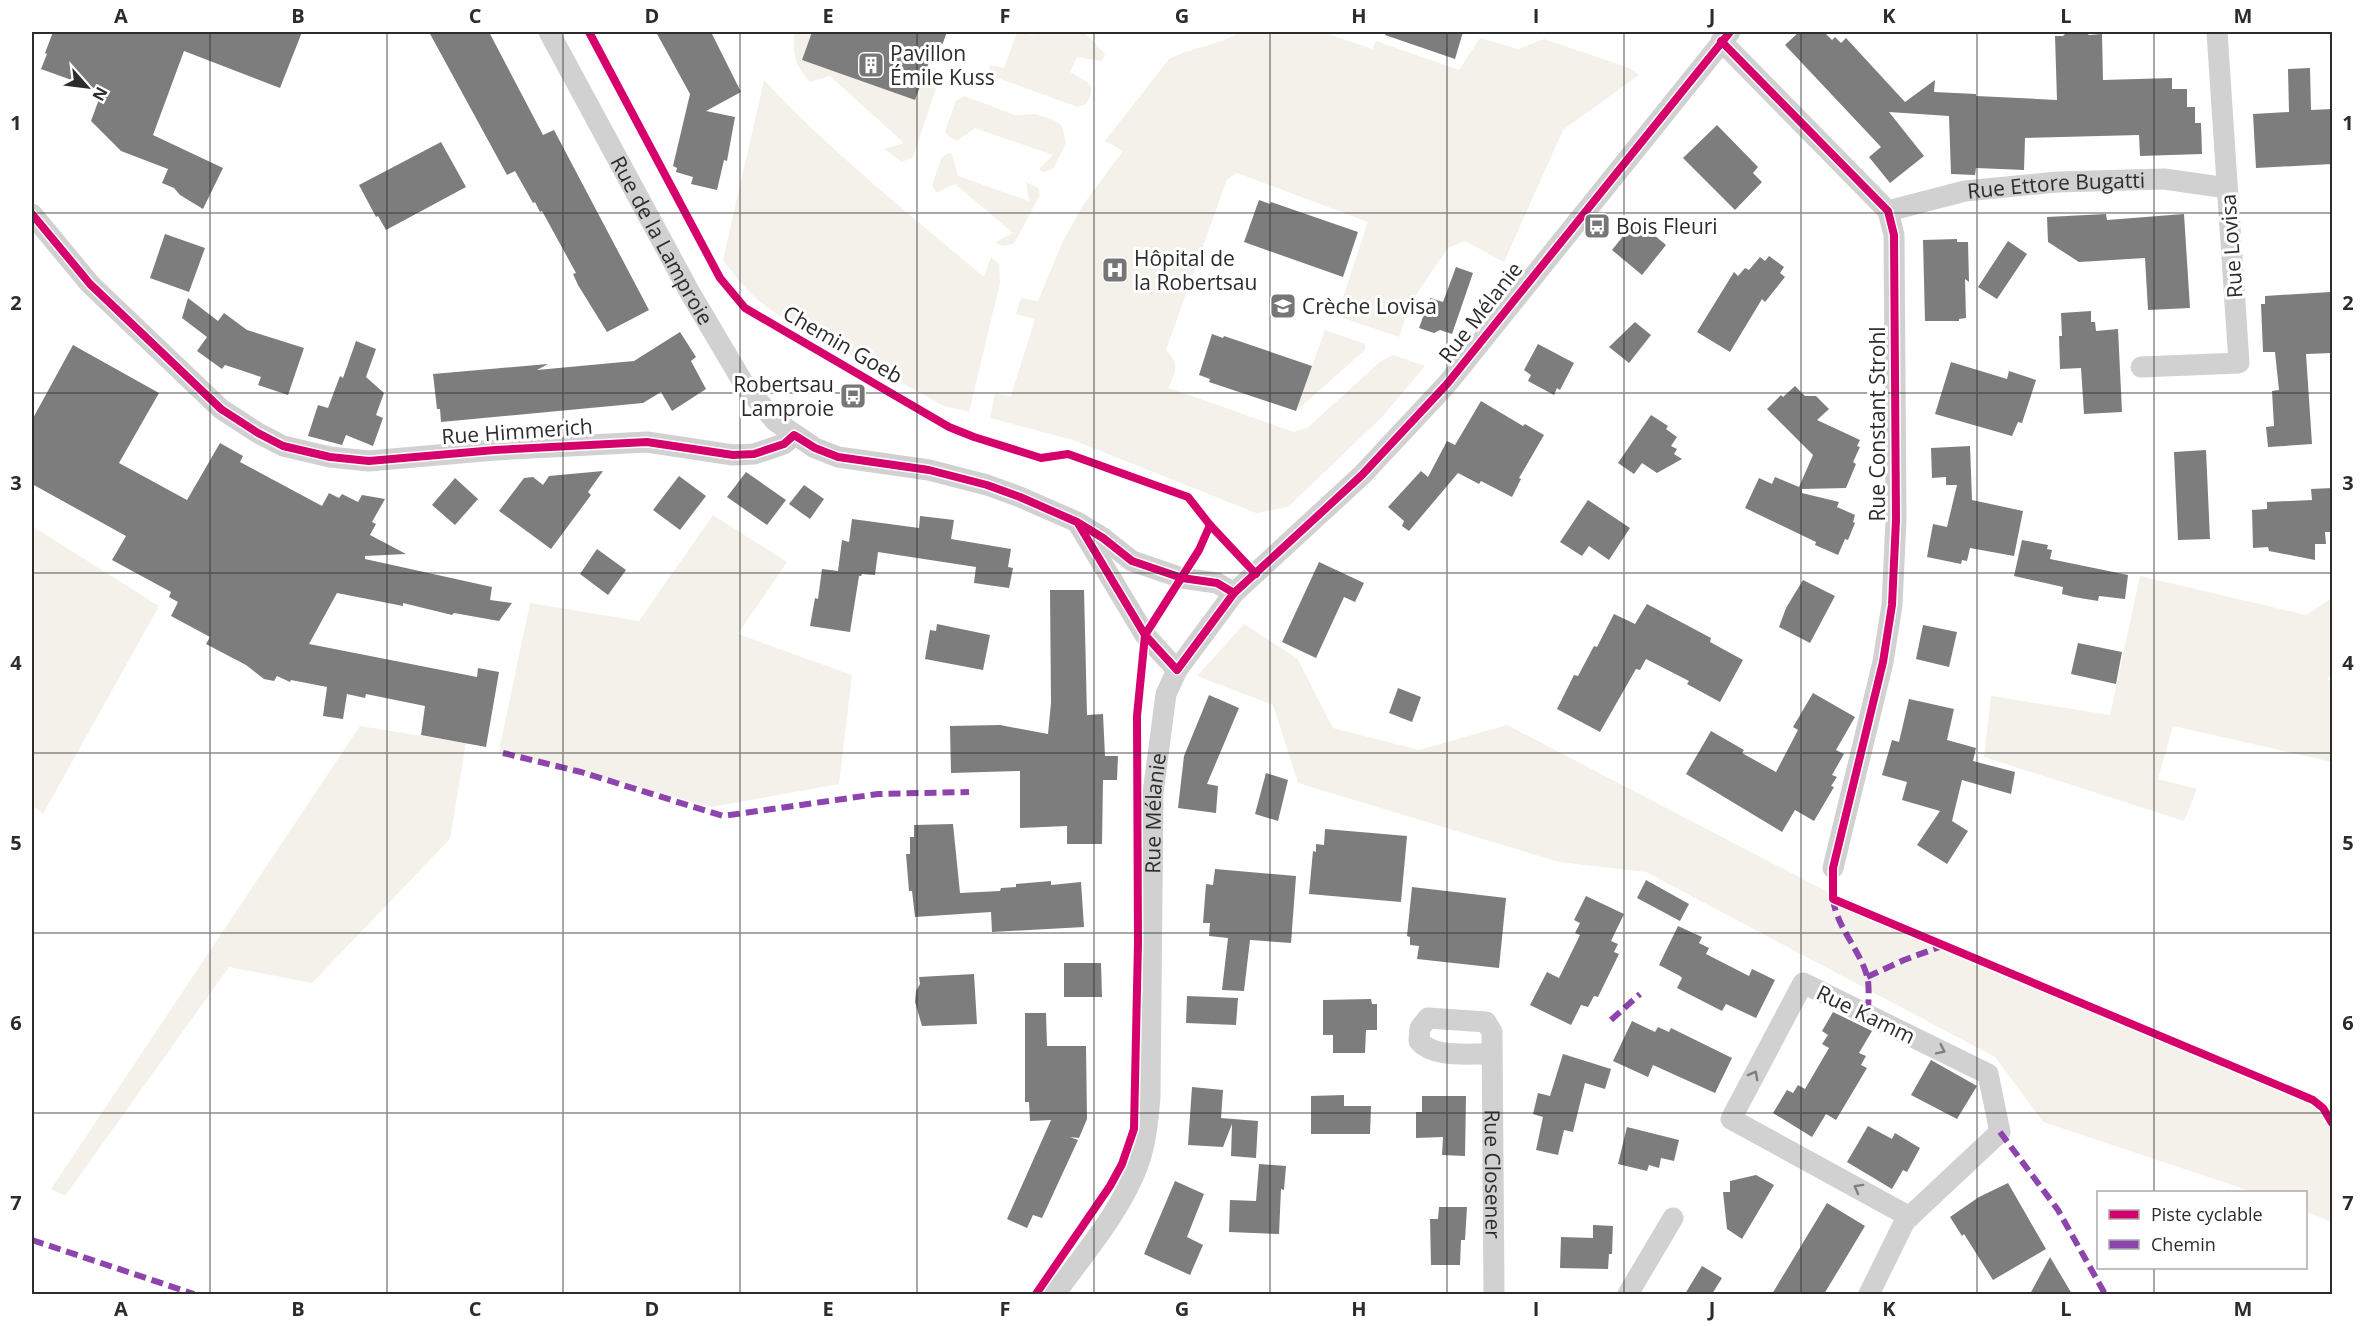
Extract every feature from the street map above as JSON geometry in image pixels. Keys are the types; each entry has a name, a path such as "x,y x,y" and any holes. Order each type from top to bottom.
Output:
{"street":[{"name":"Rue de la Lamproie","path":"549,32 689,291 744,384 775,421 794,435"},
{"name":"Rue Lovisa","path":"2141,367 2239,363 2217,32"},
{"path":"1726,36 1888,211"},
{"name":"Rue Mélanie","path":"1055,1294 1128,1189 1139,1164 1146,1137 1150,1097 1154,793 1166,694 1177,670 1234,593 1362,475 1447,384 1726,36"},
{"name":"Rue Ettore Bugatti","path":"1888,211 1965,191 2057,182 2164,179 2227,188"},
{"name":"Rue Constant Strohl","path":"1833,868 1883,662 1892,605 1896,520 1894,235 1888,211"},
{"name":"Rue Himmerich","path":"32,214 90,284 221,409 283,446 330,457 369,461 495,450 646,442 733,455 754,454 784,444 794,435"},
{"path":"794,435 815,448 838,457 929,470 987,485 1077,522 1103,538 1132,561 1182,578 1217,583 1234,593"},
{"path":"1077,522 1145,635 1177,670"},
{"name":"Rue Kamm","path":"1869,1294 1905,1221 2000,1132 1988,1074 1803,983 1731,1119 1910,1216"},
{"name":"Rue Closener","path":"1492,1054 1494,1294"},
{"path":"1628,1294 1673,1218"}],"shaded area":[{"path":"795,32 812,32 802,60 915,100 923,78 938,83 913,157 902,162 884,149 904,143 830,76 810,82 796,59"},
{"path":"1017,32 1033,35 1034,32 1084,32 1105,54 1102,61 1077,57 1070,72 1086,81 1091,87 1090,97 1086,104 1078,107 992,76 989,71 990,65 1004,68"},
{"path":"1241,32 1322,32 1372,49 1376,41 1459,70 1480,38 1518,49 1544,39 1629,68 1639,75 1563,130 1504,262 1465,241 1448,248 1411,302 1399,337 1337,316 1368,222 1237,173 1227,179 1166,350 1175,364 1175,372 1169,388 1294,432 1307,428 1381,361 1393,355 1425,366 1382,417 1288,507 1256,513 1073,440 990,418 995,394 1011,396 1035,319 1016,314 1021,298 1038,301 1063,241 1083,205 1123,151 1105,141 1169,59"},
{"path":"764,80 843,157 984,277 991,257 999,264 1000,283 969,412 944,406 781,317 749,292 723,260"},
{"path":"964,96 1015,115 1036,114 1056,121 1062,126 1066,143 1053,169 1043,172 1039,169 1053,155 975,128 957,141 949,137 945,131 956,101"},
{"path":"948,153 952,154 958,176 1029,201 1026,182 1038,188 1040,195 1015,242 1005,246 995,242 1013,233 955,184 936,193 932,185 942,157"},
{"path":"1325,330 1365,344 1365,350 1296,411"},
{"path":"713,515 787,562 738,634 852,675 839,784 712,807 499,751 530,603 639,621"},
{"path":"32,526 159,606 43,814 32,805"},
{"path":"2140,576 2306,615 2332,598 2332,669 2328,680 2332,682 2332,762 2173,726 2158,779 2197,789 2184,821 1984,757 1991,696 2110,715"},
{"path":"1244,624 1297,658 1333,728 1419,750 1507,725 1845,901 2332,1105 2332,1222 2307,1212 2307,1191 2250,1191 2043,1122 1995,1057 1646,872 1559,862 1298,783 1273,705 1197,676"},
{"path":"360,726 466,743 450,839 312,983 229,967 65,1196 51,1189"}],"building":[{"path":"53,32 302,32 280,88 184,51 153,135 223,168 203,209 180,195 174,188 162,183 168,169 121,151 91,121 102,91 41,69"},
{"path":"429,32 489,32 543,135 554,130 649,310 607,332 578,285 573,274 576,273 542,211 540,212 535,202 533,203 515,171 507,175"},
{"path":"656,32 711,32 741,92 706,111 735,117 727,161 724,160 717,190 691,184 693,177 676,172 677,168 673,166 690,94"},
{"name":"Pavillon Émile Kuss","path":"812,32 947,32 938,56 932,54 915,100 802,60"},
{"path":"1386,32 1463,32 1455,59 1385,35"},
{"path":"1799,32 1824,32 1832,40 1835,37 1841,43 1846,38 1905,102 1935,80 1934,92 2057,100 2055,36 2063,36 2067,32 2102,34 2103,80 2172,78 2172,89 2187,89 2187,107 2195,107 2195,123 2201,123 2202,154 2140,156 2139,135 2025,138 2024,170 1976,168 1975,175 1951,174 1949,116 1889,112 1924,156 1890,183 1869,157 1881,147 1785,45"},
{"path":"2310,68 2311,110 2332,109 2332,164 2256,168 2253,114 2289,112 2288,69"},
{"path":"1717,125 1758,167 1753,173 1762,182 1735,210 1683,158"},
{"path":"441,142 466,187 386,230 378,216 376,217 359,185"},
{"path":"1259,200 1358,232 1343,277 1244,242"},
{"path":"2106,214 2107,220 2184,214 2190,308 2148,310 2145,258 2079,262 2048,242 2047,217"},
{"path":"1636,220 1666,245 1642,275 1612,250"},
{"path":"165,234 205,248 189,292 150,278"},
{"path":"1957,239 1957,242 1968,242 1969,282 1965,279 1966,318 1959,319 1959,321 1925,321 1923,240"},
{"path":"2008,241 2027,254 1997,299 1978,287"},
{"path":"1769,256 1784,267 1780,273 1785,277 1765,302 1762,299 1730,352 1697,332 1734,272 1738,276 1745,268 1749,270 1760,257 1765,261"},
{"path":"1456,267 1473,273 1452,334 1440,330 1434,333 1419,328 1430,298 1443,302"},
{"path":"2330,292 2332,353 2306,354 2312,444 2268,447 2266,427 2274,426 2272,391 2279,390 2275,352 2263,352 2261,304 2265,304 2265,296"},
{"path":"188,298 218,321 224,313 247,330 304,348 288,395 258,385 261,377 225,365 222,369 197,351 207,337 182,318"},
{"path":"2091,311 2091,322 2095,322 2096,331 2118,329 2122,412 2084,414 2081,368 2060,369 2061,313"},
{"path":"1635,322 1651,335 1629,363 1609,347"},
{"path":"680,332 696,357 691,361 706,389 672,411 661,392 643,403 441,422 440,409 437,409 433,374 548,364 537,370 634,361"},
{"path":"1212,334 1312,366 1296,411 1209,382 1210,379 1199,375"},
{"path":"356,341 376,349 366,377 384,393 376,415 383,418 373,446 346,435 342,445 308,436 318,405 328,408 340,376 343,378"},
{"path":"1538,344 1574,363 1560,390 1557,388 1554,395 1528,381 1531,375 1524,370"},
{"path":"73,345 159,393 119,463 187,500 220,443 243,456 240,462 322,506 329,493 339,498 342,494 358,502 362,495 385,499 372,522 376,524 370,535 406,554 365,556 365,559 492,587 490,600 512,603 499,621 454,613 452,615 403,603 403,606 337,593 309,644 477,677 478,668 499,672 486,747 421,735 425,706 366,694 365,698 347,694 343,719 323,716 327,687 291,680 290,682 277,676 274,681 264,679 246,665 206,644 210,637 171,616 178,602 169,597 171,592 112,560 126,536 32,484 32,420"},
{"path":"1951,362 2007,379 2009,371 2036,380 2022,423 2018,422 2012,436 1935,414"},
{"path":"1795,386 1805,396 1816,396 1829,409 1817,420 1860,440 1857,446 1860,447 1853,462 1856,464 1846,488 1802,489 1802,493 1839,502 1837,507 1855,515 1853,522 1855,523 1848,540 1845,539 1838,555 1745,508 1759,478 1772,484 1775,477 1799,487 1813,455 1767,409 1781,395 1783,397"},
{"path":"1481,401 1523,426 1525,424 1544,435 1519,478 1521,479 1512,497 1481,481 1479,484 1458,473 1409,531 1402,526 1404,521 1388,507 1421,471 1428,477 1447,441 1455,445"},
{"path":"1651,415 1668,426 1666,429 1677,437 1671,446 1677,449 1674,454 1682,459 1657,473 1642,463 1634,474 1618,463"},
{"path":"1970,446 1972,500 2023,511 2014,556 1970,548 1967,561 1962,560 1961,564 1927,557 1933,524 1947,527 1957,485 1946,485 1946,477 1932,478 1931,448"},
{"path":"2206,450 2210,539 2178,540 2174,452"},
{"path":"603,471 588,492 591,495 551,549 499,511 524,478 533,477 543,485 549,476"},
{"path":"746,472 786,500 767,525 727,497"},
{"path":"679,476 706,496 680,530 653,510"},
{"path":"455,478 478,499 455,525 432,505"},
{"path":"804,485 824,499 810,519 789,504"},
{"path":"2332,488 2332,532 2325,532 2326,544 2315,544 2315,560 2269,551 2268,547 2253,548 2252,510 2267,509 2267,502 2312,500 2311,489"},
{"path":"1588,500 1630,528 1609,560 1589,546 1582,556 1560,542"},
{"path":"920,516 954,520 951,539 1011,549 1008,567 1013,568 1009,588 974,583 976,567 878,552 875,575 862,574 859,576 850,632 810,626 815,598 818,599 822,569 838,571 842,540 849,542 852,519 919,528"},
{"path":"2022,540 2048,545 2047,549 2052,550 2050,559 2128,575 2125,599 2099,596 2098,601 2074,597 2062,594 2063,587 2014,576"},
{"path":"597,549 626,570 608,595 580,574"},
{"path":"1319,562 1364,583 1355,602 1344,597 1316,658 1282,642"},
{"path":"1803,580 1835,596 1810,643 1779,627 1786,608"},
{"path":"1050,590 1084,590 1087,715 1103,714 1105,756 1118,756 1117,780 1103,780 1102,844 1067,844 1067,826 1020,828 1020,771 951,773 950,726 1000,725 1048,734 1051,703"},
{"path":"1647,604 1711,638 1710,642 1743,660 1720,702 1687,684 1689,681 1646,659 1640,670 1636,669 1600,732 1557,709 1574,675 1578,676 1594,646 1597,647 1614,614 1635,624"},
{"path":"937,624 990,635 983,670 925,659 930,630 936,631"},
{"path":"1923,625 1957,632 1949,667 1916,659"},
{"path":"2078,643 2122,652 2116,684 2071,674"},
{"path":"1398,688 1421,697 1412,722 1389,713"},
{"path":"1813,693 1855,717 1836,750 1844,754 1832,775 1837,777 1831,786 1834,787 1814,821 1795,810 1782,832 1686,774 1711,731 1744,750 1742,753 1776,772 1798,730 1793,727"},
{"path":"1209,695 1239,708 1207,784 1218,786 1216,813 1178,808 1184,756"},
{"path":"1909,699 1954,709 1947,740 1976,748 1973,761 2015,772 2011,794 1962,780 1952,821 1968,831 1947,864 1917,845 1940,811 1902,800 1907,782 1882,775 1892,740 1899,742"},
{"path":"1266,773 1288,780 1278,821 1255,814"},
{"path":"953,824 960,893 1000,891 1001,888 1016,887 1016,884 1051,881 1051,885 1081,882 1084,927 992,932 991,912 915,917 912,891 909,891 906,854 910,854 910,837 914,837 914,825"},
{"path":"1325,829 1407,836 1401,902 1309,894 1313,851 1316,852 1316,844 1324,845"},
{"path":"1215,869 1296,876 1291,943 1250,940 1244,991 1222,990 1228,938 1209,936 1210,923 1203,923 1206,884 1213,885"},
{"path":"1646,880 1689,904 1680,921 1637,898"},
{"path":"1412,887 1506,898 1499,968 1417,959 1419,946 1410,945 1410,937 1407,936"},
{"path":"1586,896 1624,914 1611,941 1618,944 1614,952 1619,954 1598,997 1594,996 1588,1007 1581,1005 1571,1025 1530,1005 1547,972 1559,978 1580,935 1575,933 1580,923 1574,920"},
{"path":"1678,926 1702,937 1699,943 1709,948 1706,954 1749,976 1752,969 1775,980 1756,1018 1726,1004 1722,1011 1677,988 1682,978 1659,965"},
{"path":"1064,963 1101,963 1102,997 1064,997"},
{"path":"974,974 977,1024 922,1026 915,1002 916,991 920,984 919,977"},
{"path":"1187,996 1238,998 1236,1025 1186,1023"},
{"path":"1371,999 1372,1004 1377,1004 1377,1030 1366,1030 1365,1053 1333,1053 1333,1035 1323,1035 1323,1000"},
{"path":"1833,1012 1872,1031 1859,1053 1866,1056 1861,1065 1867,1068 1836,1120 1826,1114 1812,1137 1773,1113 1787,1090 1793,1093 1798,1085 1805,1089 1829,1048 1822,1044 1828,1035 1822,1031"},
{"path":"1025,1013 1046,1013 1047,1046 1086,1046 1087,1119 1079,1138 1070,1137 1078,1140 1042,1218 1033,1215 1027,1228 1007,1219 1051,1120 1030,1121 1029,1102 1025,1102"},
{"path":"1632,1021 1655,1032 1658,1027 1669,1032 1671,1028 1732,1058 1715,1093 1653,1065 1648,1077 1613,1061"},
{"path":"1563,1054 1611,1069 1605,1089 1585,1083 1573,1132 1564,1130 1558,1155 1536,1150 1543,1117 1533,1114 1538,1093 1550,1096"},
{"path":"1931,1060 1977,1086 1957,1119 1911,1095"},
{"path":"1192,1087 1223,1090 1221,1118 1258,1121 1256,1158 1231,1156 1232,1124 1223,1147 1188,1145"},
{"path":"1344,1095 1344,1106 1371,1106 1370,1134 1311,1134 1311,1096"},
{"path":"1422,1096 1466,1096 1465,1156 1442,1155 1443,1137 1416,1138 1416,1112 1422,1112"},
{"path":"1868,1126 1892,1139 1895,1133 1920,1148 1907,1172 1903,1170 1892,1189 1847,1162"},
{"path":"1627,1127 1679,1140 1674,1161 1661,1158 1659,1168 1649,1165 1647,1171 1618,1164"},
{"path":"1259,1164 1286,1166 1284,1190 1281,1189 1279,1234 1229,1232 1230,1200 1256,1201"},
{"path":"1756,1175 1774,1185 1742,1239 1727,1229 1723,1192 1730,1192 1730,1181"},
{"path":"1175,1181 1204,1194 1187,1237 1203,1245 1190,1275 1144,1254"},
{"path":"2008,1183 2046,1249 1993,1280 1964,1234 1962,1236 1950,1217 1979,1197"},
{"path":"1827,1203 1865,1226 1841,1266 1824,1294 1772,1294"},
{"path":"1439,1207 1467,1207 1465,1240 1461,1240 1460,1265 1431,1265 1430,1219 1438,1219"},
{"path":"1593,1225 1613,1226 1612,1254 1609,1254 1608,1269 1560,1268 1561,1237 1593,1238"},
{"path":"2050,1257 2072,1294 2030,1294"},
{"path":"1702,1266 1722,1278 1712,1294 1685,1294"}],"marked path":[{"path":"503,753 581,772 723,816 878,794 969,792"},
{"path":"1833,899 1843,929 1859,956 1867,976 1868,1014"},
{"path":"1867,977 1945,945"},
{"path":"1611,1020 1640,994"},
{"path":"2000,1132 2058,1210 2105,1294"},
{"path":"32,1240 194,1294"}],"cycle path":[{"name":"Chemin Goeb","path":"589,32 720,278 745,308 949,427 1041,458 1068,454 1188,497 1210,525 1256,574"},
{"path":"1079,525 1145,635 1177,670 1234,593 1362,475 1447,384 1730,32"},
{"path":"1721,41 1888,211 1894,235 1896,520 1892,605 1883,662 1833,868 1833,899 2313,1100 2323,1108 2332,1123"},
{"path":"32,214 90,284 221,409 283,446 330,457 369,461 495,450 647,442 733,455 754,454 784,444 794,435 815,448 838,457 929,470 987,485 1077,522 1103,538 1132,561 1182,578 1217,583 1234,593"},
{"path":"1036,1294 1110,1186 1122,1164 1134,1129 1138,943 1137,716 1145,635 1199,550 1210,525"}],"place":[{"name":"Pavillon Émile Kuss","path":"871,65"},
{"name":"Bois Fleuri","path":"1597,226"},
{"name":"Hôpital de la Robertsau","path":"1115,270"},
{"name":"Crèche Lovisa","path":"1283,306"},
{"name":"Robertsau Lamproie","path":"853,396"}]}
